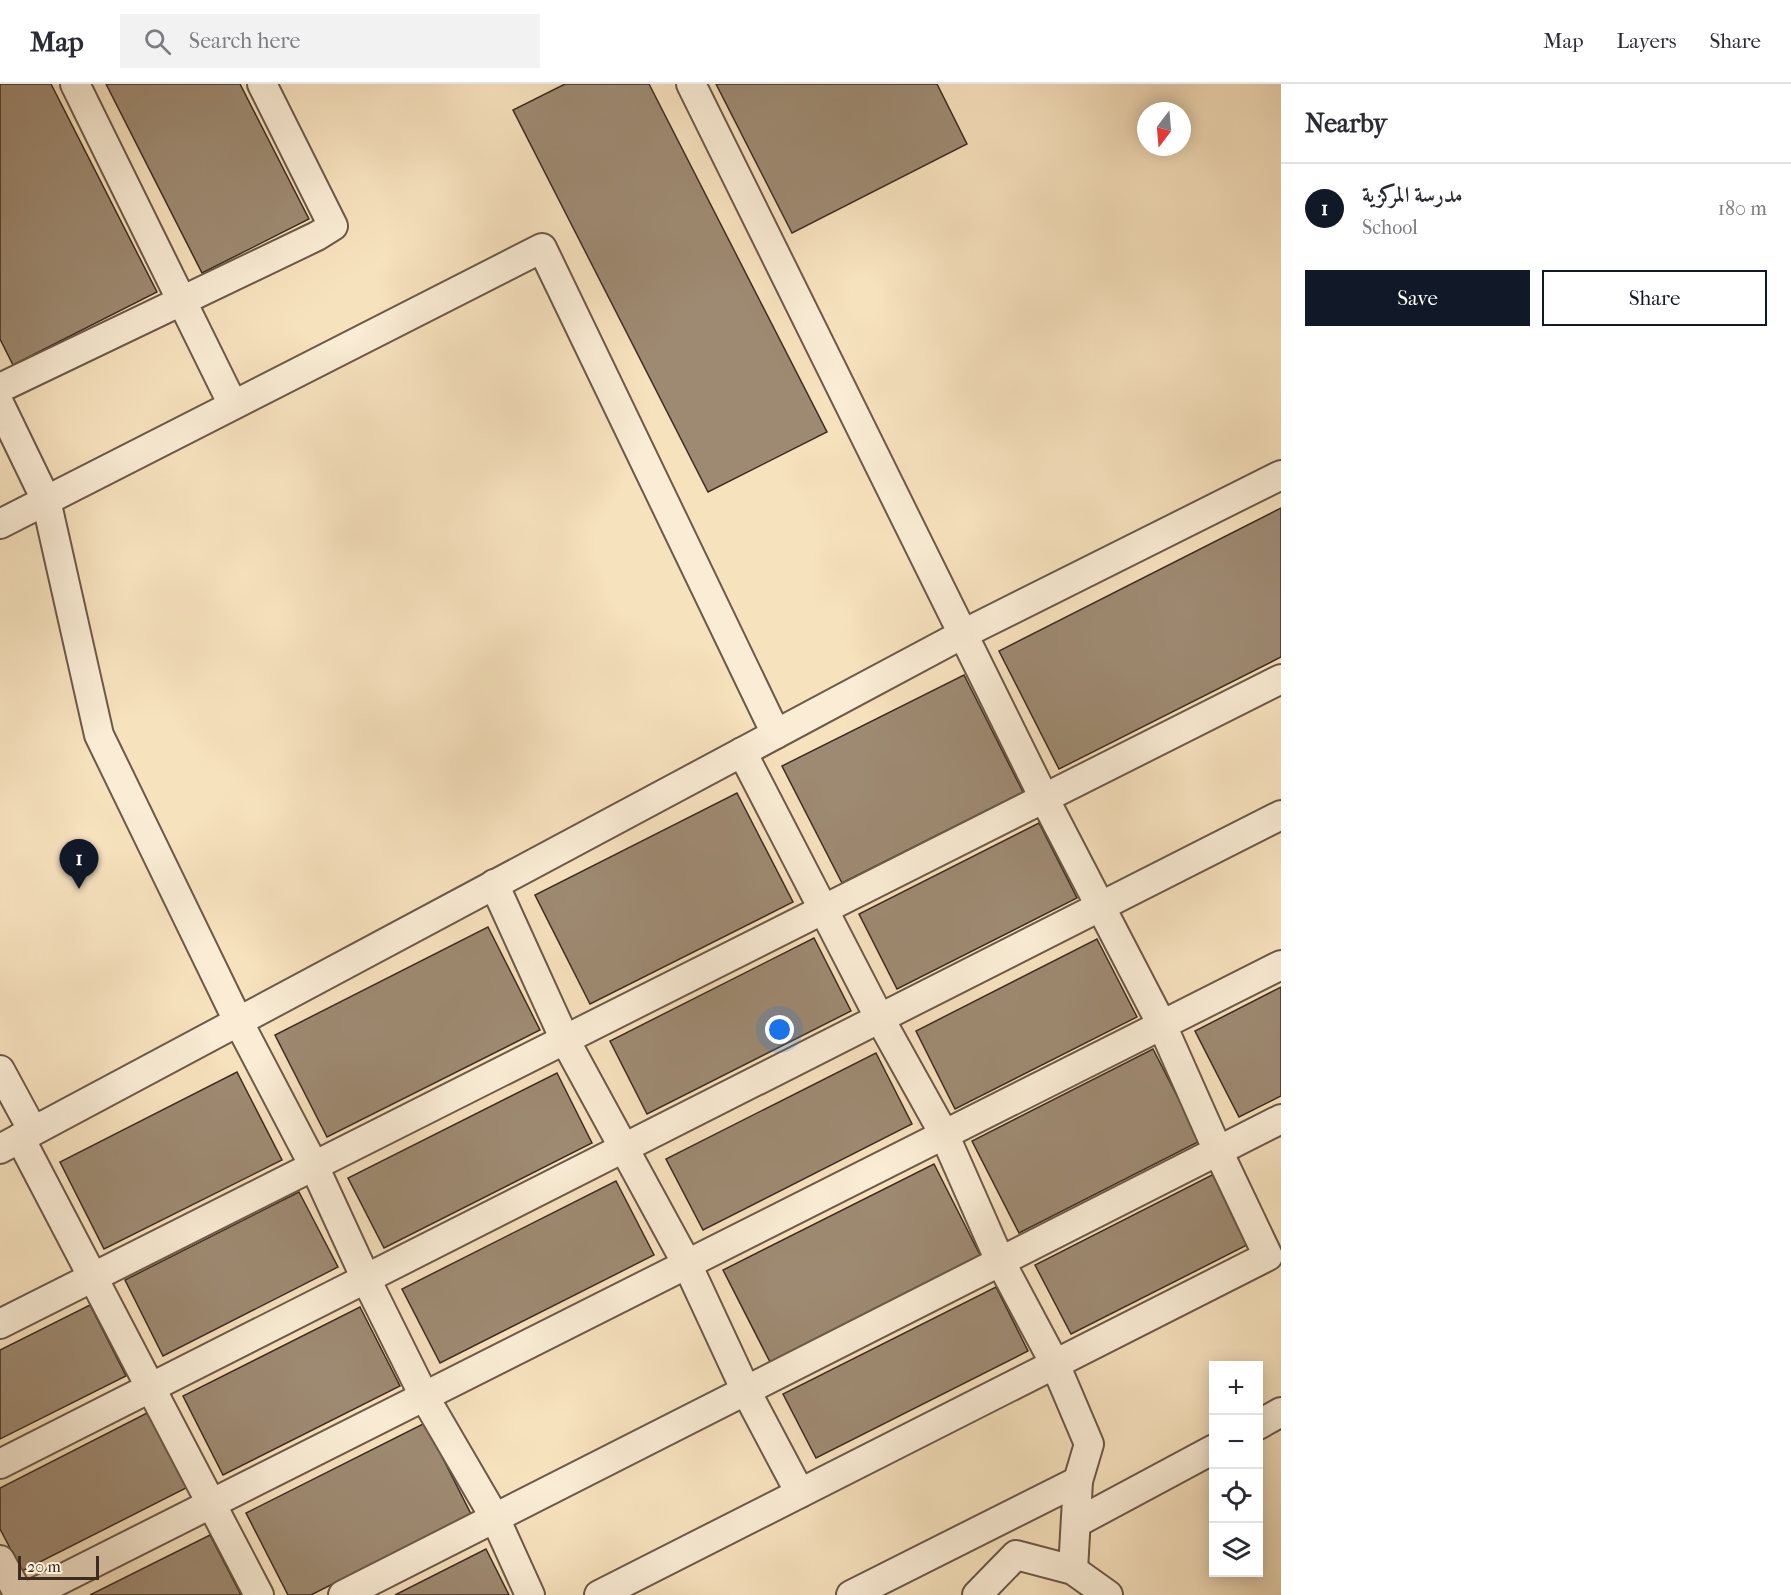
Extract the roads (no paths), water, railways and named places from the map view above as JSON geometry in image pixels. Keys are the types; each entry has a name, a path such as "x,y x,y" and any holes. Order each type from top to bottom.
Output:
{"street":[{"path":"75,84 233,405"},
{"path":"0,388 333,226 262,84"},
{"path":"599,1595 1055,1364 1274,1264 1218,1151 1162,1025 1044,798 691,84"},
{"path":"0,524 542,248 776,734"},
{"path":"0,405 46,500 99,735 238,1021 314,1166 366,1279 424,1396 495,1518 530,1595"},
{"path":"18,1139 963,634 1281,475"},
{"path":"0,1324 1281,678"},
{"path":"742,752 880,1019 944,1134 1000,1262 1055,1364 1089,1444 1078,1481 1073,1570"},
{"path":"0,1464 1281,816"},
{"path":"494,884 565,1040 687,1264 746,1390 800,1493"},
{"path":"30,1595 1281,965"},
{"path":"0,1070 18,1139 94,1277 259,1595"},
{"path":"343,1595 1281,1119"},
{"path":"1263,1422 1281,1412"},
{"path":"1076,1523 1209,1452"},
{"path":"851,1595 1078,1481"},
{"path":"977,1595 1016,1555 1073,1570 1108,1595"},
{"path":"0,1560 19,1595"}],"place":[{"name":"مدرسة المركزية","path":"79,889"}]}
